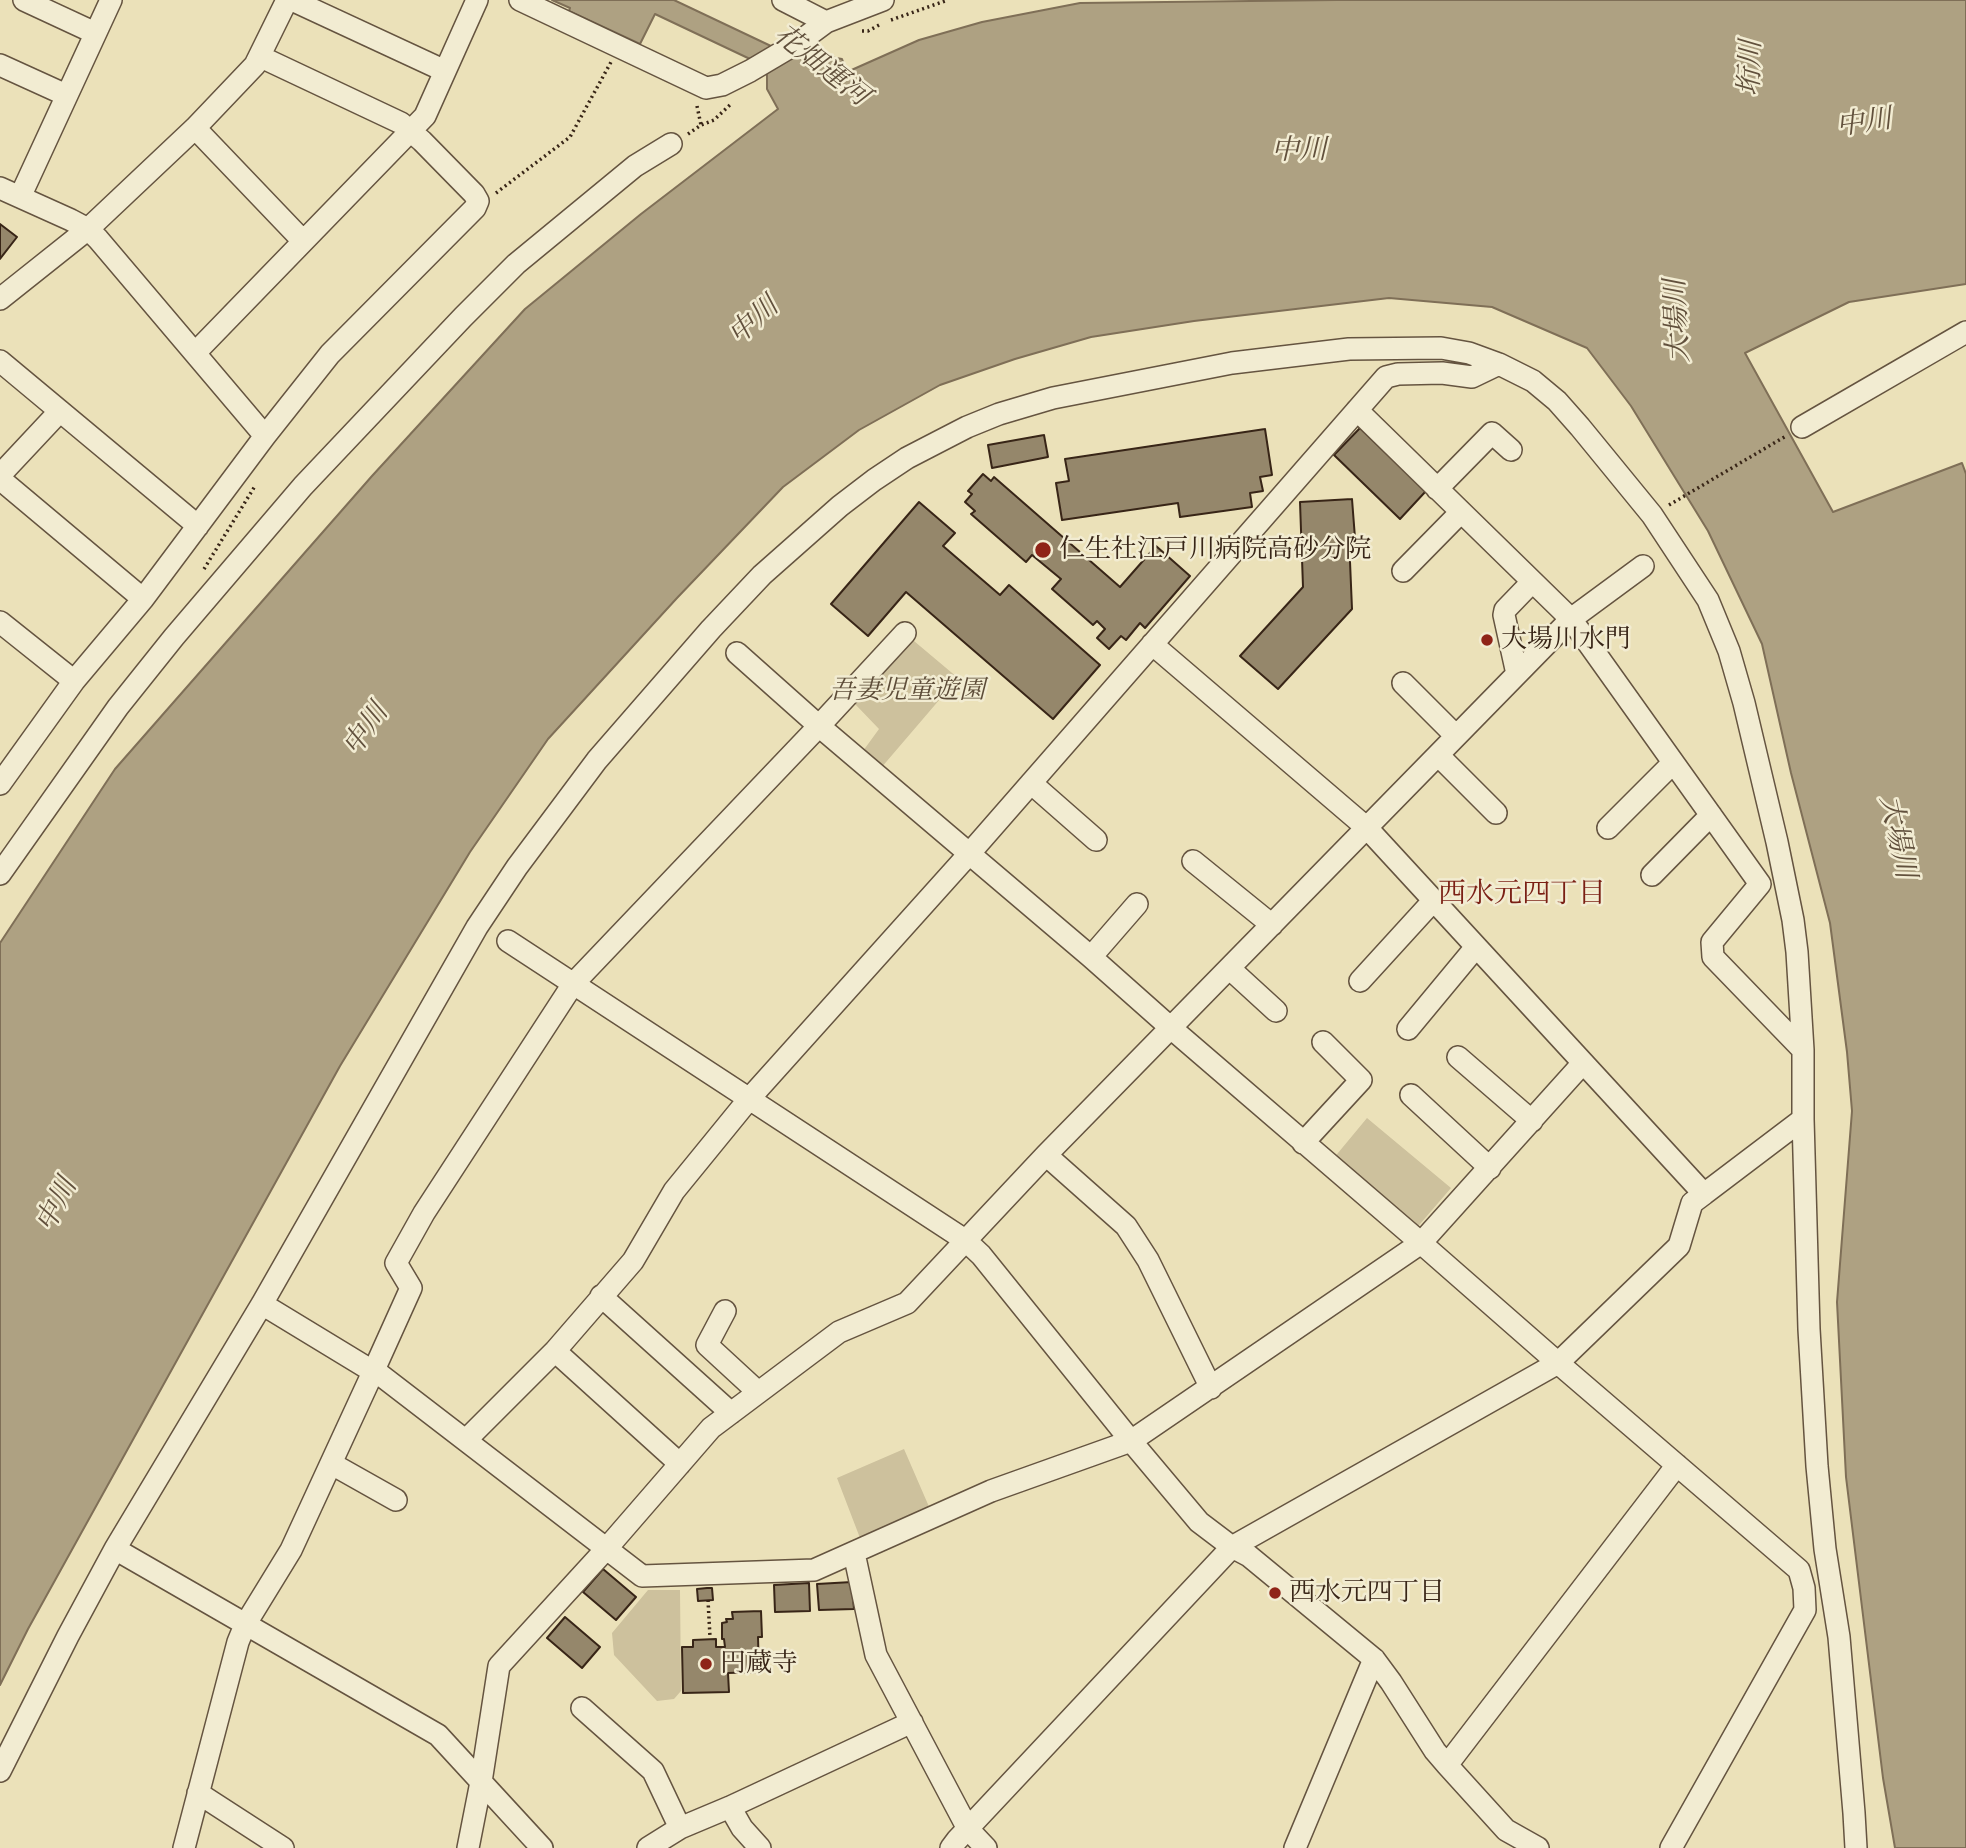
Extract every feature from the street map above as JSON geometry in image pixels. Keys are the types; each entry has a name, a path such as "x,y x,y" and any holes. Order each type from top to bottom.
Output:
{"street":[{"path":"24,0 95,33"},
{"path":"20,197 111,0"},
{"path":"0,299 88,229 195,128 261,57 289,0 445,71"},
{"path":"195,353 425,116 477,0"},
{"path":"520,0 706,88 722,85 750,71 799,42 826,22 883,0"},
{"path":"783,0 826,22"},
{"path":"0,784 74,681 143,598 264,436 330,354 475,208 478,201 401,122 261,57"},
{"path":"0,65 66,95"},
{"path":"195,128 303,241"},
{"path":"0,874 118,707 303,486 516,264 635,166 671,144"},
{"path":"0,188 88,229 99,239 264,436"},
{"path":"1802,427 1966,332"},
{"path":"0,1771 115,1549 262,1304 477,927 517,867 597,760 710,629 770,568 840,506 874,480 917,453 999,414 1053,398 1170,374 1289,355 1374,348 1441,348 1469,353 1533,381 1557,401 1580,427 1652,514 1708,600 1729,651 1744,703 1793,920 1803,1050 1809,1329 1817,1466 1825,1549 1839,1637 1856,1848"},
{"path":"0,361 198,526"},
{"path":"466,1440 555,1352 633,1261 674,1191 749,1098 969,854 1386,377 1398,374 1442,373 1472,377 1499,364"},
{"path":"1357,410 1571,619 1760,884 1712,942 1713,957 1803,1050"},
{"path":"60,411 0,477 143,598"},
{"path":"1437,489 1492,433 1511,450"},
{"path":"1404,571 1461,512"},
{"path":"468,1848 499,1667 711,1428 839,1332 907,1303 1046,1155 1571,619 1643,566"},
{"path":"1517,674 1504,615 1505,610 1532,582"},
{"path":"0,622 74,681"},
{"path":"184,1848 238,1642 291,1550 411,1288 396,1263 424,1213 573,984 905,634"},
{"path":"1152,644 1367,828 1704,1194"},
{"path":"737,653 1799,1570 1804,1588 1805,1610 1671,1848"},
{"path":"1403,683 1456,736"},
{"path":"1438,755 1496,813"},
{"path":"1608,828 1673,763"},
{"path":"1031,783 1096,839"},
{"path":"1652,875 1711,815"},
{"path":"1193,861 1272,925"},
{"path":"1360,981 1433,901"},
{"path":"1091,957 1137,904"},
{"path":"508,941 965,1240 981,1255 1199,1522 1232,1547 1249,1556 1374,1659 1447,1765 1506,1830 1538,1848"},
{"path":"1408,1028 1476,947"},
{"path":"1229,968 1276,1011"},
{"path":"1303,1143 1362,1080 1323,1042"},
{"path":"1458,1057 1532,1121"},
{"path":"262,1304 374,1370 642,1576 814,1570 991,1491 1131,1441 1421,1243 1583,1063"},
{"path":"1412,1095 1490,1168"},
{"path":"951,1848 1232,1547 1558,1363 1675,1251 1679,1246 1692,1203 1803,1119"},
{"path":"1046,1155 1126,1226 1148,1260 1211,1388"},
{"path":"601,1296 731,1413"},
{"path":"724,1311 707,1345 758,1392"},
{"path":"555,1352 680,1464"},
{"path":"332,1464 396,1500"},
{"path":"1447,1765 1677,1465"},
{"path":"115,1549 438,1735 542,1848"},
{"path":"854,1553 876,1656 968,1829 986,1848"},
{"path":"1295,1848 1374,1659"},
{"path":"582,1708 653,1771 680,1828"},
{"path":"648,1848 680,1828 912,1722"},
{"path":"198,1793 283,1848"},
{"path":"730,1807 742,1828 760,1848"}],"path":[{"path":"859,31 868,31 948,0"},
{"path":"478,201 490,197 570,137 612,59"},
{"path":"671,144 714,120 739,97"},
{"path":"1679,501 1802,427"},
{"path":"201,573 258,481"},
{"path":"708,1600 710,1637"}],"green space":[{"name":"吾妻児童遊園","path":"914,641 958,678 881,768 863,751 879,729 855,704"},
{"path":"1367,1118 1451,1188 1414,1231 1333,1159"},
{"path":"904,1449 930,1509 860,1538 837,1478"},
{"path":"648,1590 680,1590 681,1691 674,1699 657,1701 614,1655 612,1633"}],"water":[{"path":"552,0 674,0 773,47 842,59 847,72 919,40 982,22 1080,3 1336,0 1966,0 1966,284 1849,302 1745,353 1833,512 1962,463 1966,474 1966,1848 1895,1848 1883,1778 1846,1477 1837,1302 1852,1111 1847,1052 1830,923 1791,773 1762,644 1708,531 1631,406 1587,348 1492,307 1389,298 1194,321 1091,337 1015,359 940,385 859,430 783,487 548,739 470,852 340,1066 28,1629 0,1685 0,943 115,769 372,476 525,309 641,214 778,109 767,89 767,75 750,59 655,14 640,44 569,11 570,8"}],"building":[{"path":"0,224 17,237 0,259"},
{"path":"1360,428 1426,491 1400,519 1334,455"},
{"path":"1265,429 1272,475 1260,477 1263,491 1250,493 1252,507 1180,517 1178,503 1062,520 1056,483 1069,481 1065,459"},
{"path":"1044,435 1048,457 992,468 988,445"},
{"path":"983,474 991,481 994,477 1120,587 1156,546 1190,576 1145,628 1140,623 1126,640 1121,636 1109,649 1097,638 1105,629 1097,621 1093,625 1052,589 1061,579 1032,555 1026,562 971,514 975,511 965,502 972,494 968,491"},
{"path":"1352,499 1355,538 1349,538 1352,609 1278,689 1240,656 1303,587 1300,502"},
{"path":"919,502 955,533 943,546 1000,595 1009,585 1100,665 1053,719 906,592 868,636 831,604"},
{"path":"603,1569 636,1597 616,1620 583,1592"},
{"path":"852,1582 854,1609 819,1610 817,1584"},
{"path":"809,1583 810,1611 775,1612 774,1585"},
{"path":"712,1588 713,1600 698,1601 697,1589"},
{"path":"761,1611 762,1637 758,1637 759,1672 728,1673 729,1692 683,1693 682,1647 693,1647 693,1640 716,1639 716,1647 725,1647 722,1623 727,1622 726,1619 733,1619 732,1612"},
{"path":"565,1617 600,1647 582,1668 547,1638"}],"place":[{"name":"仁生社江戸川病院高砂分院","path":"1043,550"},
{"name":"大場川水門","path":"1487,640"},
{"name":"西水元四丁目","path":"1275,1593"},
{"name":"円蔵寺","path":"706,1664"}],"district":[{"name":"西水元四丁目","path":"1522,894"}],"water label":[{"name":"花畑運河","path":"821,66"},
{"name":"垳川","path":"1751,68"},
{"name":"中川","path":"1864,123"},
{"name":"中川","path":"1299,151"},
{"name":"中川","path":"754,321"},
{"name":"大場川","path":"1678,321"},
{"name":"中川","path":"366,730"},
{"name":"大場川","path":"1897,837"},
{"name":"中川","path":"57,1205"}]}
